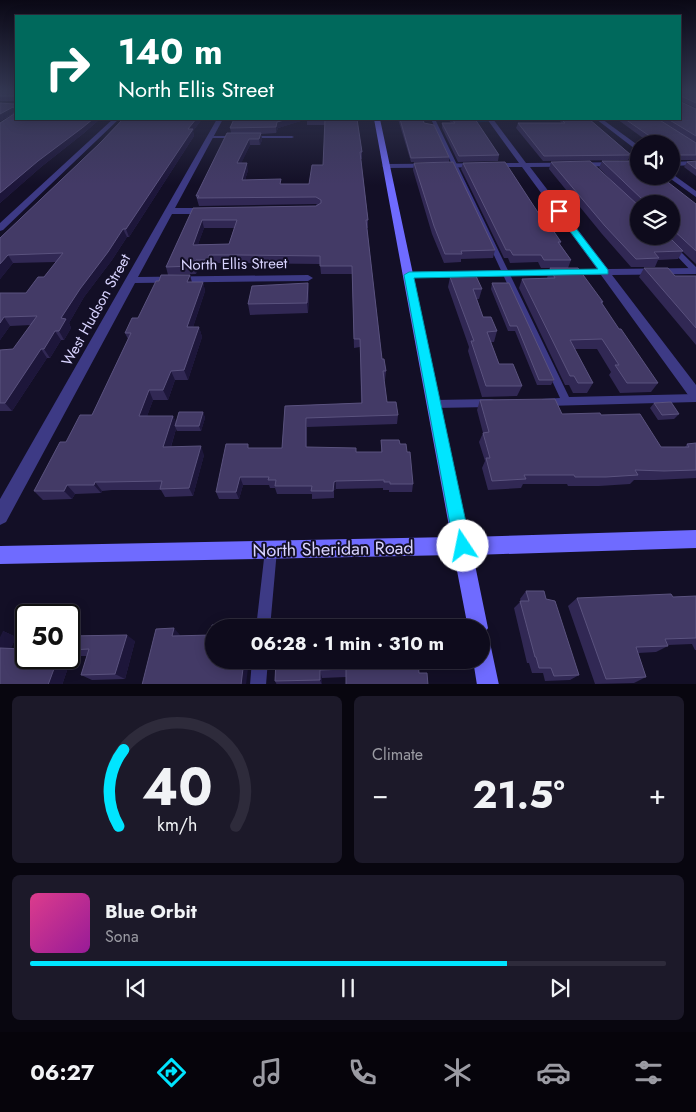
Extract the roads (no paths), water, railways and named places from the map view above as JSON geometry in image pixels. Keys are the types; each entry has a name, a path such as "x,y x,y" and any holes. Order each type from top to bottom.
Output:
{"main road":[{"path":"378,122 476,619"},
{"name":"North Sheridan Road","path":"0,555 463,546 696,539"},
{"path":"485,669 488,684"}],"street":[{"path":"0,228 113,122"},
{"name":"West Hudson Street","path":"0,516 218,122"},
{"path":"492,122 696,397"},
{"path":"603,122 630,143"},
{"path":"386,166 630,164"},
{"path":"680,164 696,164"},
{"path":"680,182 696,195"},
{"path":"169,212 218,211"},
{"path":"409,275 696,271"},
{"name":"North Ellis Street","path":"132,280 308,278"}],"lane":[{"path":"434,122 566,401"},
{"path":"210,137 292,137"},
{"path":"589,164 595,170"},
{"path":"671,245 696,271"},
{"path":"538,402 696,397"},
{"path":"434,404 500,402"},
{"path":"264,619 271,550"},
{"path":"258,684 259,669"}]}
